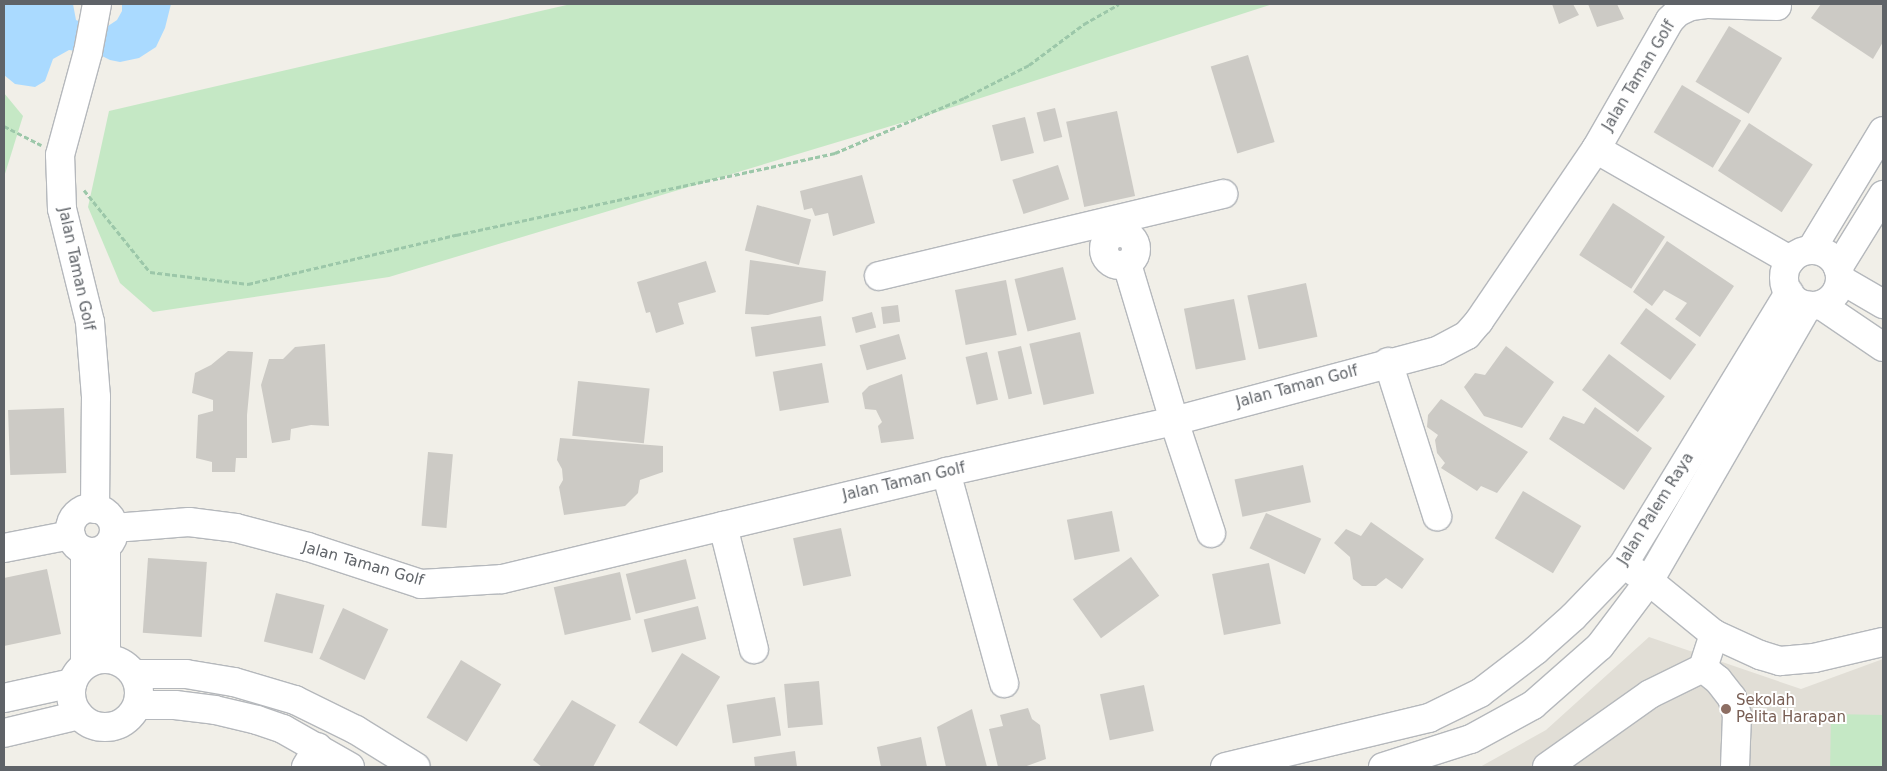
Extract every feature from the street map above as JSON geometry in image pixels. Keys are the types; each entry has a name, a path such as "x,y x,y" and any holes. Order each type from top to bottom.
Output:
{"street":[{"name":"Jalan Taman Golf","path":"95,509 96,397 90,322 62,209 60,154 88,52 97,4"},
{"name":"Jalan Taman Golf","path":"4,548 94,541 189,522 236,528 308,547 421,584 502,579 946,472 1174,421 1388,362 1437,351 1467,334 1479,321 1596,148 1664,29 1678,12 1691,6 1708,4 1776,6"},
{"path":"1883,131 1800,255 1785,271 1784,282 1806,301 1883,347"},
{"name":"Jalan Taman Golf","path":"1596,148 1800,255"},
{"path":"879,276 1114,227 1222,194"},
{"path":"1806,301 1831,299 1838,290 1839,274 1883,195"},
{"path":"1114,227 1134,240 1136,254 1127,264 1174,421 1211,533"},
{"path":"1800,255 1822,252 1832,258 1839,274 1883,304"},
{"name":"Jalan Palem Raya","path":"1225,767 1428,718 1480,693 1536,650 1573,617 1623,565 1806,301"},
{"name":"Jalan Palem Raya","path":"1383,767 1471,739 1533,705 1600,646 1649,581 1806,301"},
{"path":"1388,362 1437,516"},
{"path":"946,472 1004,683"},
{"path":"4,698 88,669 122,663 134,674 140,694 138,705 132,715 123,722 112,726 100,727 89,723 79,715 73,706 71,694 88,669 94,541 108,515 95,509 81,511 72,522 94,541"},
{"path":"723,526 754,648"},
{"path":"1623,565 1649,581 1714,634 1760,655 1780,661 1805,660 1883,642"},
{"path":"1547,767 1650,694 1703,668 1714,634"},
{"path":"1703,668 1718,680 1732,698 1737,715 1735,767"},
{"path":"134,674 196,676 234,682 295,700 356,730 416,767"},
{"path":"138,705 175,705 216,710 257,720 283,729 312,757 350,767"},
{"path":"4,733 79,715"}],"path":[{"path":"80,184 150,272 248,284 456,235 835,153 964,98 1029,65 1084,24 1119,4"},
{"path":"4,126 60,154"}],"shaded area":[{"name":"Sekolah Pelita Harapan","path":"1649,637 1801,689 1883,659 1883,767 1480,767 1546,730"}],"green space":[{"path":"571,4 1273,4 931,114 389,277 153,312 120,283 88,207 109,111"},
{"path":"4,93 23,116 4,177"},
{"path":"1831,714 1883,715 1882,767 1830,767"}],"water":[{"path":"4,4 73,4 76,20 92,27 108,26 117,20 122,11 122,4 171,4 165,28 156,47 139,58 120,62 110,60 98,54 69,50 53,59 45,81 35,87 15,84 4,75"}],"building":[{"path":"1552,4 1573,4 1579,15 1559,24"},
{"path":"1588,4 1617,4 1624,19 1597,27"},
{"path":"1821,4 1880,4 1883,6 1883,42 1873,59 1811,18"},
{"path":"1729,26 1782,58 1749,114 1696,82"},
{"path":"1248,55 1275,142 1237,153 1211,66"},
{"path":"1682,85 1741,121 1713,168 1654,132"},
{"path":"1055,108 1062,137 1044,142 1037,113"},
{"path":"1117,111 1135,196 1084,207 1066,122"},
{"path":"1025,117 1034,153 1001,161 992,125"},
{"path":"1749,123 1813,164 1782,212 1718,171"},
{"path":"1058,165 1069,199 1023,214 1012,180"},
{"path":"862,175 875,223 833,236 828,213 815,216 812,208 804,210 800,191"},
{"path":"1613,203 1665,237 1631,289 1579,255"},
{"path":"757,205 811,219 799,265 745,250"},
{"path":"1667,241 1734,286 1700,337 1675,319 1687,303 1664,290 1652,306 1633,292"},
{"path":"750,260 826,271 823,301 768,315 745,314"},
{"path":"706,261 716,292 678,303 684,324 656,333 650,312 646,313 637,282"},
{"path":"1063,267 1076,319 1028,331 1014,279"},
{"path":"1006,280 1017,335 966,345 955,290"},
{"path":"1306,283 1317,337 1259,349 1247,295"},
{"path":"1234,299 1246,360 1196,370 1184,309"},
{"path":"898,305 900,322 883,324 881,307"},
{"path":"1646,308 1696,344 1670,380 1620,344"},
{"path":"872,312 876,327 856,333 852,317"},
{"path":"821,316 826,346 756,357 751,327"},
{"path":"1080,332 1094,393 1044,405 1029,344"},
{"path":"899,334 906,359 867,370 860,345"},
{"path":"325,344 329,426 311,425 291,429 290,440 272,443 261,385 269,359 283,359 295,347"},
{"path":"1021,346 1032,394 1009,399 998,351"},
{"path":"1506,346 1554,382 1522,428 1484,416 1464,387 1475,373 1485,375"},
{"path":"228,351 253,352 247,415 247,458 236,458 235,472 212,472 212,462 196,458 198,415 213,411 213,400 192,393 195,373 211,365"},
{"path":"987,352 998,400 977,405 966,357"},
{"path":"1609,354 1665,396 1638,432 1582,390"},
{"path":"822,363 829,402 780,411 773,372"},
{"path":"902,374 914,439 881,443 878,426 882,422 876,410 865,409 862,393 869,386"},
{"path":"578,381 650,389 644,443 572,436"},
{"path":"1441,399 1528,452 1497,493 1481,486 1477,491 1441,468 1445,463 1437,453 1435,440 1438,435 1427,427 1428,415"},
{"path":"1595,407 1652,448 1624,490 1549,439 1563,416 1584,424"},
{"path":"64,408 66,473 10,475 8,410"},
{"path":"560,438 663,446 663,472 640,480 638,493 625,506 564,515 559,487 563,480 562,469 557,460"},
{"path":"428,452 453,454 446,528 422,526"},
{"path":"1303,465 1311,502 1242,517 1235,480"},
{"path":"1523,491 1581,526 1553,573 1495,538"},
{"path":"1112,511 1120,551 1075,560 1067,520"},
{"path":"1266,513 1321,539 1305,574 1250,548"},
{"path":"1371,522 1424,559 1402,589 1386,578 1376,586 1362,586 1353,579 1350,557 1334,543 1346,529 1361,536"},
{"path":"841,528 851,576 803,586 793,538"},
{"path":"1131,557 1159,596 1101,638 1073,599"},
{"path":"148,558 207,562 202,637 143,633"},
{"path":"686,559 696,599 636,614 626,574"},
{"path":"1269,563 1281,624 1224,635 1212,574"},
{"path":"47,569 61,634 4,646 4,578"},
{"path":"620,572 631,620 565,635 554,587"},
{"path":"276,593 325,605 312,654 264,642"},
{"path":"698,606 706,639 652,653 644,620"},
{"path":"343,608 388,629 365,680 319,659"},
{"path":"682,653 720,677 677,746 639,723"},
{"path":"461,660 501,684 467,742 426,717"},
{"path":"819,681 823,725 788,728 784,684"},
{"path":"1144,685 1154,731 1110,740 1100,694"},
{"path":"775,697 781,736 733,743 727,705"},
{"path":"572,700 616,725 593,767 542,767 533,760"},
{"path":"1028,708 1032,719 1040,725 1046,759 1024,767 998,767 989,729 1003,726 1000,715"},
{"path":"972,709 987,767 946,767 937,727"},
{"path":"921,737 927,767 881,767 877,747"},
{"path":"795,751 797,767 755,767 754,757"}],"place":[{"name":"Sekolah Pelita Harapan","path":"1726,709"}]}
